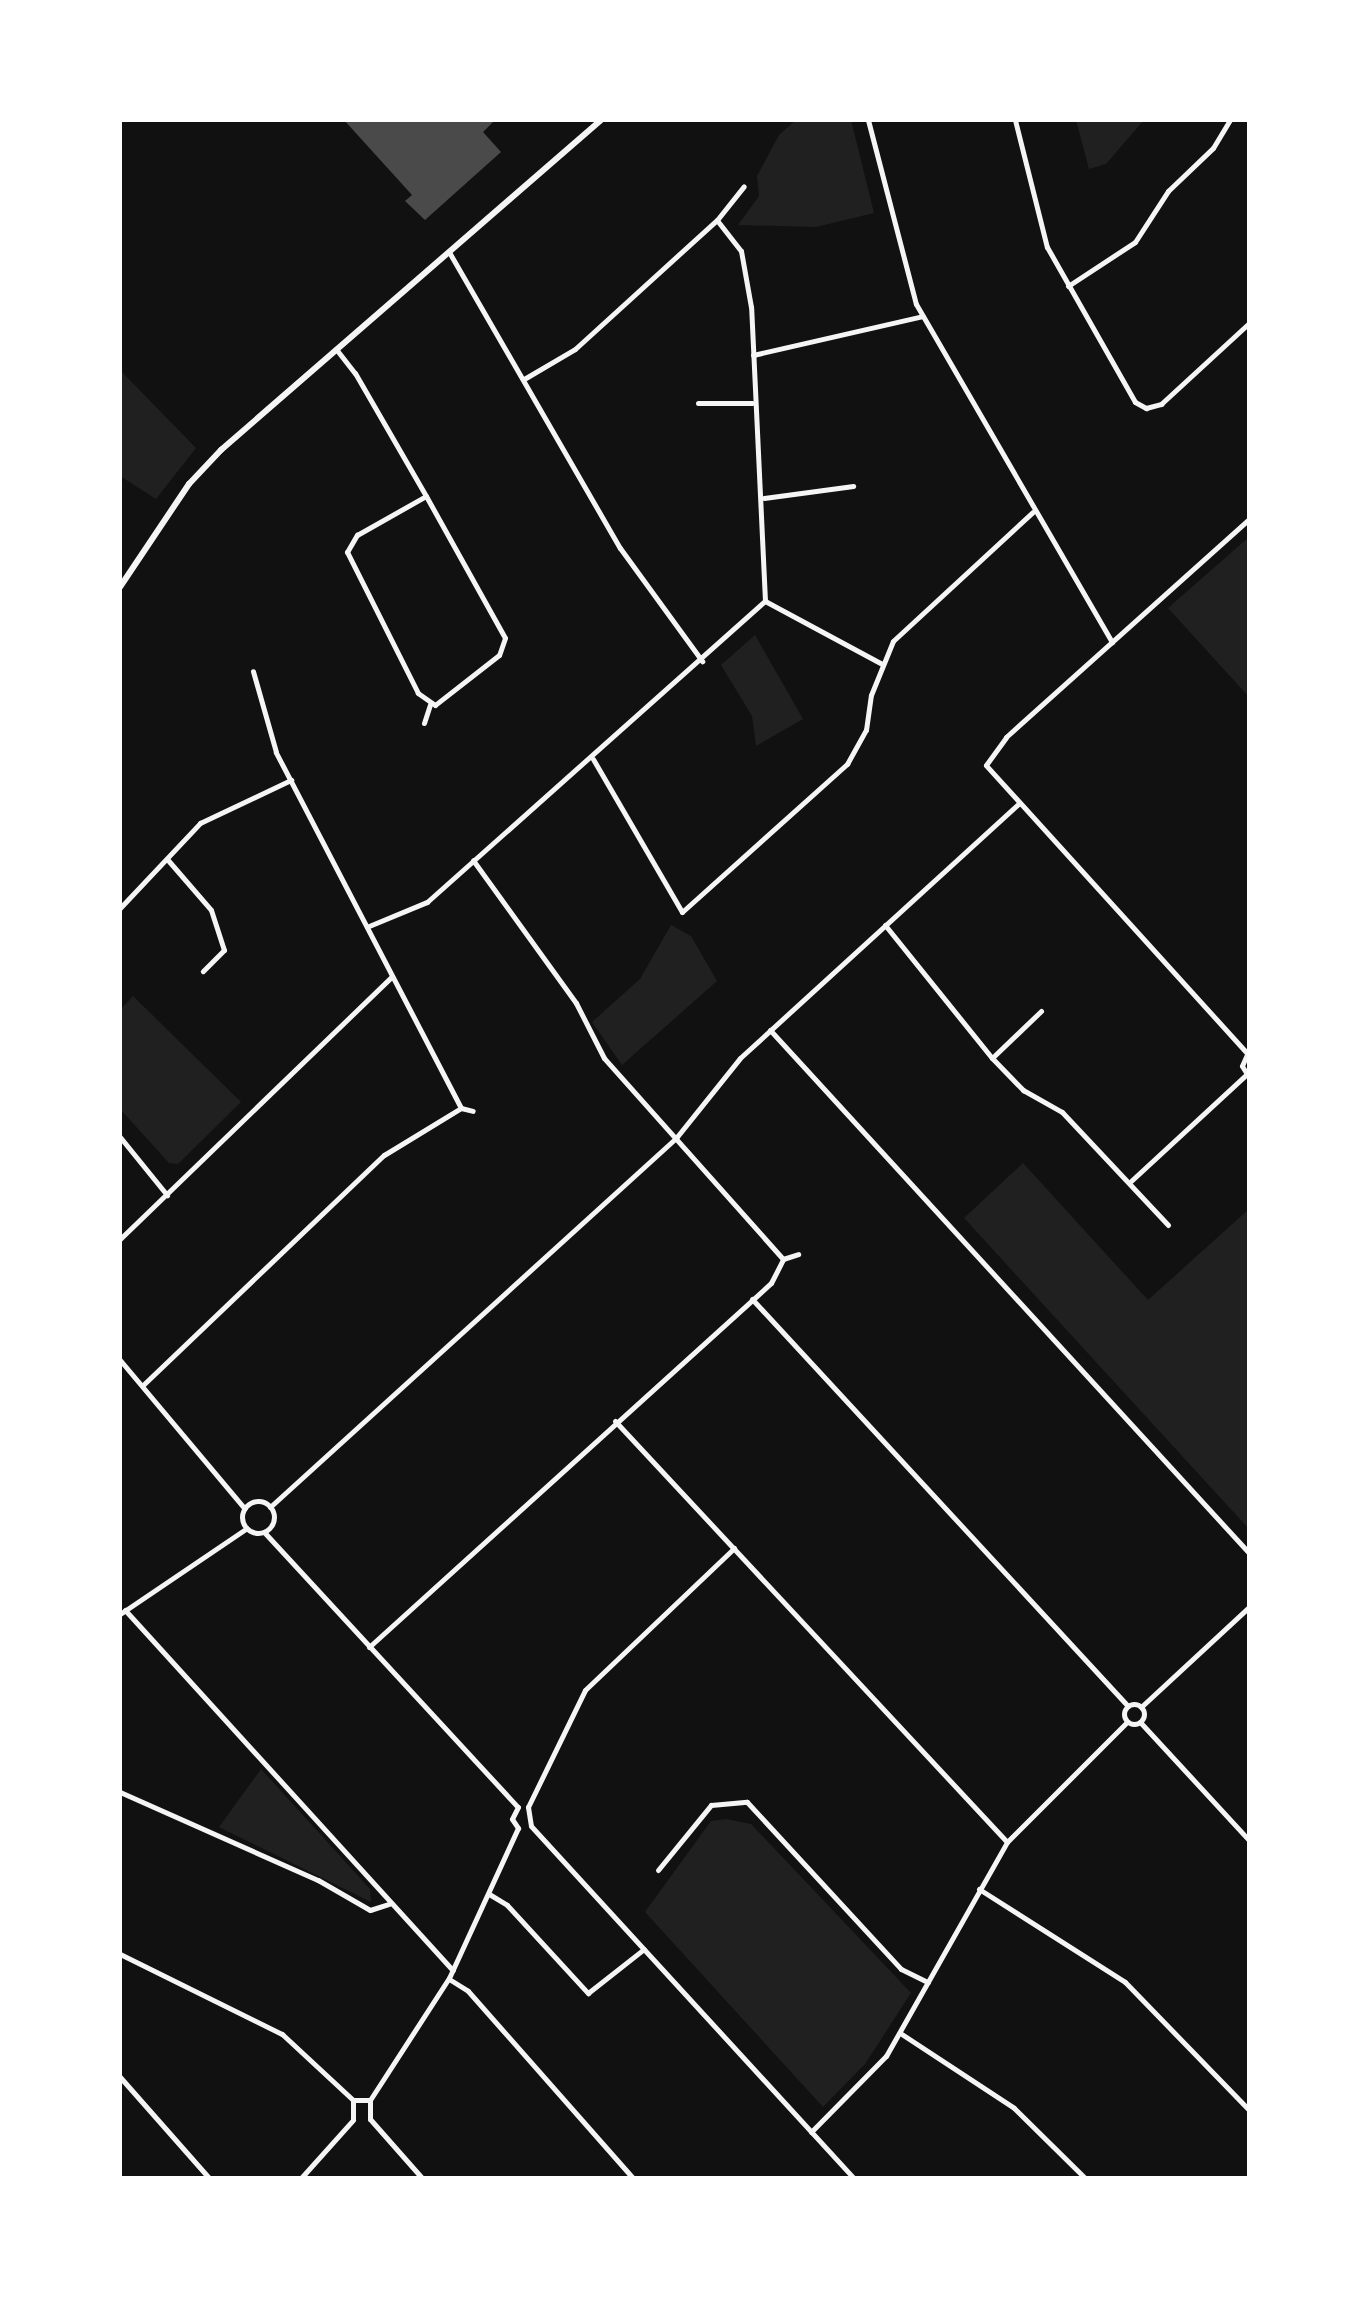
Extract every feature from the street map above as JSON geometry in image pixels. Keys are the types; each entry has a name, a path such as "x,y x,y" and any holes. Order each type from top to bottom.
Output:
{"main road":[{"path":"120,587 203,468 601,120"}],"street":[{"path":"868,120 907,280 923,316 1033,512 1112,642"},
{"path":"1014,120 1039,224 1068,286 1132,398 1146,408 1161,404 1249,324"},
{"path":"1068,286 1135,242 1168,191 1213,148 1230,120"},
{"path":"524,379 575,349 717,220 744,186"},
{"path":"368,926 427,902 766,601 764,498 752,403 753,355 741,251 717,220"},
{"path":"449,252 620,548 702,661"},
{"path":"753,355 923,316"},
{"path":"336,349 426,496 506,642"},
{"path":"698,403 752,403"},
{"path":"764,498 853,486"},
{"path":"347,548 357,535 426,496"},
{"path":"592,758 682,912 846,764 866,730 882,664 893,641 1033,512"},
{"path":"1130,1182 1247,1076 1248,1051 987,769 989,754 1249,519"},
{"path":"336,546 347,548"},
{"path":"347,548 418,693 430,704"},
{"path":"766,601 882,664"},
{"path":"506,642 517,644"},
{"path":"430,704 446,701 500,656 506,642"},
{"path":"254,671 276,752 461,1108"},
{"path":"424,723 430,704"},
{"path":"120,908 200,822 291,780"},
{"path":"270,1507 676,1138 770,1030 1018,804"},
{"path":"167,859 211,910 220,936 224,950 203,971"},
{"path":"473,860 576,1002 604,1058 783,1259"},
{"path":"885,925 1022,1090 1062,1112 1168,1225"},
{"path":"120,1239 392,976"},
{"path":"992,1058 1041,1011"},
{"path":"770,1030 1249,1553"},
{"path":"143,1385 384,1155 461,1108 473,1111"},
{"path":"120,1136 167,1195"},
{"path":"783,1259 798,1254"},
{"path":"368,1646 752,1300 778,1274 783,1259"},
{"path":"752,1300 1128,1706 1141,1707"},
{"path":"120,1360 245,1509 247,1528"},
{"path":"616,1421 1008,1842"},
{"path":"245,1509 257,1502 270,1507"},
{"path":"264,1532 274,1521 270,1507"},
{"path":"454,1970 122,1612 247,1528 264,1532 518,1807 528,1807"},
{"path":"528,1807 586,1690 734,1548"},
{"path":"1249,1608 1141,1707 1140,1722 1249,1840"},
{"path":"811,2132 858,2089 900,2033 1008,1842 1126,1722 1128,1706"},
{"path":"1126,1722 1140,1722"},
{"path":"120,1792 318,1880 370,1910 390,1904"},
{"path":"658,1870 711,1805 747,1802 902,1968 928,1982"},
{"path":"518,1807 512,1820 518,1828"},
{"path":"528,1807 535,1816 531,1826"},
{"path":"518,1828 531,1826"},
{"path":"531,1826 853,2178"},
{"path":"422,2178 370,2119 370,2100 454,1970 518,1828"},
{"path":"979,1889 1125,1982 1249,2110"},
{"path":"489,1894 588,1993 644,1949"},
{"path":"120,1954 282,2034 352,2100 370,2100"},
{"path":"449,1978 468,1991 633,2178"},
{"path":"900,2033 1014,2108 1086,2178"},
{"path":"120,2077 208,2178"},
{"path":"302,2178 353,2120 352,2100"},
{"path":"353,2120 370,2119"}],"shaded area":[{"path":"796,120 851,120 874,213 816,227 738,225 759,196 757,176 779,135"},
{"path":"1076,120 1144,120 1106,164 1089,169"},
{"path":"120,370 196,448 156,499 120,476"},
{"path":"1249,537 1249,697 1168,608"},
{"path":"755,635 803,719 756,746 752,716 721,665"},
{"path":"671,925 691,936 717,981 622,1065 592,1022 640,979"},
{"path":"133,996 241,1102 178,1164 169,1163 120,1109 120,1010"},
{"path":"1023,1163 1148,1300 1249,1209 1249,1529 964,1218"},
{"path":"261,1769 370,1889 371,1902 219,1827"},
{"path":"726,1819 751,1824 911,1993 865,2064 823,2107 645,1912 711,1821"}],"building":[{"path":"344,120 495,120 483,132 501,152 425,220 405,201 412,195"}]}
